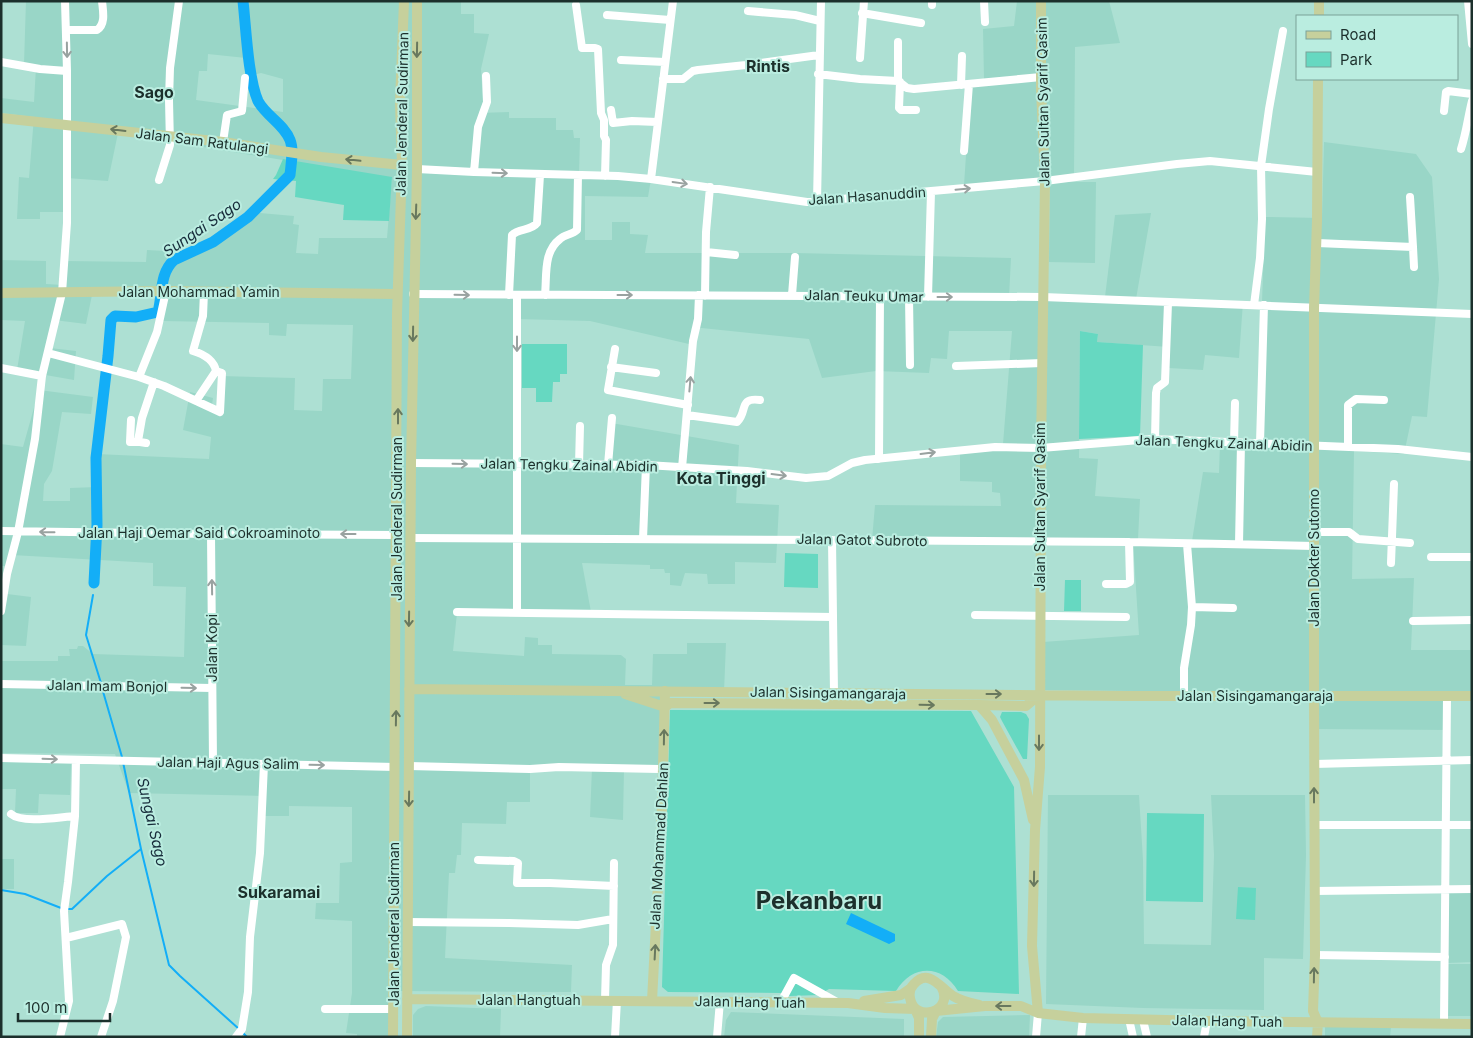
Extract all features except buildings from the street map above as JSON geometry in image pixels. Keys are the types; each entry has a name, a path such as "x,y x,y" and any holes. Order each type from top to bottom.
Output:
{"main road":[{"name":"Jalan Jenderal Sudirman","path":"393,1037 397,290 402,165 400,102 404,1"},
{"name":"Jalan Jenderal Sudirman","path":"407,1037 410,538 417,169 417,1"},
{"name":"Jalan Sultan Syarif Qasim","path":"1038,1013 1032,946 1035,830 1040,767 1040,543 1045,181 1041,76 1041,1"},
{"path":"1319,1 1319,15"},
{"name":"Jalan Dokter Sutomo","path":"1317,1037 1318,1023 1313,1011 1315,955 1314,308 1317,243 1318,80"},
{"name":"Jalan Sam Ratulangi","path":"1,118 223,142 292,153 402,165"},
{"name":"Jalan Mohammad Yamin","path":"1,294 397,290 407,293 414,290"},
{"path":"397,314 399,309 404,306 409,307 413,314"},
{"name":"Jalan Sisingamangaraja","path":"409,689 1184,696 1472,696"},
{"name":"Jalan Sisingamangaraja","path":"617,691 664,707 670,703 1026,706 1039,695"},
{"name":"Jalan Mohammad Dahlan","path":"652,1000 665,691"},
{"path":"834,693 852,704"},
{"path":"979,706 992,720 1024,780 1035,830"},
{"path":"919,1037 919,1018 910,1001 911,988 918,981 925,978 932,979 941,986 944,993 944,1000 932,1019 931,1037"},
{"name":"Jalan Hang Tuah","path":"941,986 954,997 984,1006"},
{"name":"Jalan Hang Tuah","path":"843,1003 901,995 911,988"},
{"name":"Jalan Hangtuah","path":"407,999 652,1000"},
{"name":"Jalan Hang Tuah","path":"652,1000 843,1003 915,1009"},
{"name":"Jalan Hang Tuah","path":"936,1011 984,1006 1021,1006 1038,1013 1083,1018 1472,1024"},
{"path":"915,1009 926,1013 936,1011"}],"street":[{"path":"1,611 35,439 42,376 62,293 67,223 65,1"},
{"path":"66,30 97,30 100,28 103,21 102,1"},
{"path":"159,180 170,145 170,68 178,1"},
{"path":"651,179 673,1"},
{"path":"816,202 821,1"},
{"path":"860,58 864,1"},
{"path":"984,1 984,22"},
{"path":"1468,1 1472,44"},
{"path":"576,5 582,48 598,49 601,112 604,120 604,136 606,140 605,176"},
{"path":"748,11 795,15 820,21"},
{"path":"862,13 921,22"},
{"path":"607,15 670,20"},
{"path":"1254,305 1260,258 1262,220 1260,166 1282,31"},
{"path":"898,42 900,110 916,110"},
{"path":"663,79 683,79 693,71 698,70 746,66 819,56"},
{"path":"962,56 965,84 964,151"},
{"path":"621,60 665,62"},
{"path":"1,62 30,68 67,71"},
{"path":"818,74 899,81 907,88 914,89 1041,76"},
{"path":"474,172 478,127 487,102 486,76"},
{"path":"223,142 227,115 242,111 245,78"},
{"path":"1444,112 1446,92 1472,94"},
{"path":"1460,149 1465,137 1472,101"},
{"path":"611,110 613,123 632,121 657,122"},
{"name":"Jalan Hasanuddin","path":"417,169 651,179 807,202 1045,181 1210,161 1318,172"},
{"path":"517,613 517,464 512,235 516,231 534,227 537,223 540,175"},
{"path":"545,295 548,253 559,239 565,235 575,233 578,228 578,175"},
{"path":"682,468 693,341 702,296 710,187"},
{"path":"928,297 931,192"},
{"path":"1410,197 1414,267"},
{"path":"1317,243 1413,247"},
{"path":"706,252 735,255"},
{"path":"792,295 795,257"},
{"name":"Jalan Teuku Umar","path":"414,290 513,295 1044,297 1472,314"},
{"path":"139,377 157,332 162,291"},
{"path":"204,292 203,316 193,351 203,355 213,363 216,371"},
{"path":"879,459 880,296"},
{"path":"910,297 910,365"},
{"path":"1155,439 1156,393 1157,388 1165,382 1168,302"},
{"path":"1260,443 1264,305"},
{"path":"615,349 607,388 609,391 688,405"},
{"path":"48,353 154,382 220,412 222,373 216,371"},
{"path":"956,366 1042,362"},
{"path":"611,367 656,373"},
{"path":"1,368 42,376"},
{"path":"196,401 216,371"},
{"path":"131,420 130,442 143,443 138,441 142,418 154,382"},
{"path":"1348,447 1348,405 1356,399 1384,400"},
{"path":"687,415 737,422 741,419 745,403 749,400 760,400"},
{"path":"1235,403 1238,443 1239,544"},
{"path":"608,465 612,418"},
{"path":"579,465 580,426"},
{"name":"Jalan Tengku Zainal Abidin","path":"411,463 646,465 746,471 818,478 838,472 856,461 995,447 1041,448 1155,439 1315,445 1472,457"},
{"path":"643,539 646,465"},
{"path":"1391,563 1394,484"},
{"name":"Jalan Haji Oemar Said Cokroaminoto","path":"1,531 397,534"},
{"path":"1314,532 1349,532 1358,539 1410,543"},
{"name":"Jalan Kopi","path":"211,534 212,762"},
{"name":"Jalan Gatot Subroto","path":"410,538 1129,542 1314,546"},
{"path":"832,540 834,693"},
{"path":"1106,584 1126,584 1130,582 1129,542"},
{"path":"1184,696 1184,668 1192,607 1187,544"},
{"path":"1431,557 1472,557"},
{"path":"1192,607 1233,608"},
{"path":"457,612 590,612 833,617"},
{"path":"975,615 1126,617"},
{"path":"1413,621 1472,620"},
{"name":"Jalan Imam Bonjol","path":"1,684 212,688"},
{"path":"1444,1023 1447,696"},
{"name":"Jalan Haji Agus Salim","path":"1,758 395,767"},
{"path":"60,1037 69,1001 64,908 75,816 76,760"},
{"path":"1314,764 1472,760"},
{"path":"236,1037 242,1029 248,992 250,937 260,853 264,764"},
{"path":"409,766 530,769 559,767 659,769 663,772"},
{"path":"10,814 15,818 24,819 75,816"},
{"path":"1314,825 1472,825"},
{"path":"478,860 514,861 518,864 517,883 614,886"},
{"path":"605,1000 606,965 613,945 614,862"},
{"path":"1314,891 1472,889"},
{"path":"408,922 578,925 613,919"},
{"path":"66,938 122,924 124,927 126,937 113,1001 101,1037"},
{"path":"1315,955 1445,957"},
{"path":"781,1002 794,978 843,1003"},
{"path":"615,1037 617,1000"},
{"path":"717,1037 720,1001"},
{"path":"325,1009 394,1009"},
{"path":"1036,1037 1038,1013"},
{"path":"1081,1037 1083,1018"},
{"path":"1129,1019 1133,1037"},
{"path":"1143,1020 1147,1037"},
{"path":"1204,1037 1207,1021"}],"shaded area":[{"path":"26,1 461,1 461,14 474,14 474,33 489,34 481,69 483,103 479,113 509,112 509,118 556,118 556,130 573,130 574,138 580,138 579,175 651,179 648,197 585,196 585,240 612,240 612,222 630,222 630,234 648,235 645,253 795,253 1011,258 1009,297 1105,297 1115,215 1151,213 1136,299 1243,302 1239,358 1205,355 1203,370 1169,368 1169,347 1097,342 1098,334 1080,331 1079,458 1098,459 1095,496 1140,499 1138,539 1192,541 1203,472 1219,473 1220,444 1257,445 1265,217 1322,218 1324,142 1416,154 1432,177 1439,279 1427,417 1412,416 1404,454 1354,451 1352,579 1414,578 1411,650 1472,650 1472,701 1450,701 1450,730 1318,729 1318,693 1044,690 1043,642 1139,635 1133,542 872,540 875,505 1001,506 1000,493 992,492 992,482 960,481 960,448 1003,444 1012,331 949,331 947,359 931,358 929,373 876,371 822,378 809,339 692,327 689,344 590,321 517,319 517,464 608,465 611,423 739,445 736,503 779,505 776,563 735,562 735,584 708,584 707,574 685,573 681,586 670,585 670,573 665,573 664,569 650,569 650,565 582,563 591,612 457,613 453,651 524,656 525,637 538,638 538,645 552,645 552,654 621,655 626,659 625,685 652,685 653,654 687,654 687,643 726,643 724,692 665,691 663,771 624,769 623,820 590,817 592,768 530,769 530,802 507,802 506,824 462,823 461,855 457,855 455,873 449,873 445,958 572,965 571,992 398,991 397,1037 357,1037 357,1034 346,1033 352,993 352,921 315,919 316,903 339,903 340,863 352,862 352,807 289,806 289,816 264,816 264,796 129,793 115,754 1,753 1,661 58,661 58,656 70,656 69,649 77,649 78,646 83,646 93,654 184,657 186,587 153,586 153,563 12,555 10,566 1,566 1,444 23,447 39,390 93,397 91,414 62,412 52,471 44,484 43,501 70,501 70,488 97,487 96,454 209,459 211,437 183,430 190,392 213,398 211,411 220,412 221,376 295,378 294,410 322,411 323,379 351,379 353,325 287,324 286,336 269,335 269,323 162,321 165,295 92,295 86,324 54,320 50,348 76,351 74,380 17,370 25,321 1,320 1,260 46,261 46,284 63,285 64,261 146,262 147,250 165,251 168,263 200,246 248,212 294,216 293,224 299,225 296,253 318,254 319,238 387,238 392,178 118,133 108,181 67,178 66,212 40,212 40,219 17,219 19,177 29,178 34,117 1,113 1,98 34,102 36,67 24,64","holes":["208,54 246,58 249,76 261,73 283,79 283,112 196,100 199,71 207,71"]},
{"path":"1017,1 1109,1 1120,43 1075,47 1074,175 964,185 971,81 984,79 983,29 1014,26"},
{"path":"1050,182 1096,182 1095,263 1049,262"},
{"path":"7,594 31,597 26,646 1,645 1,605"},
{"path":"1,762 71,764 70,795 39,794 38,813 15,813 16,789 1,789"},
{"path":"1048,795 1139,795 1143,860 1144,944 1211,945 1214,855 1211,795 1305,795 1306,855 1303,959 1264,958 1264,1010 1046,1004"},
{"path":"1,859 14,859 14,889 1,889"},
{"path":"1448,893 1472,893 1472,962 1447,963"},
{"path":"1446,964 1472,964 1472,1016 1445,1016"},
{"path":"426,1006 501,1009 500,1037 413,1037 413,1015 418,1009"},
{"path":"731,1012 904,1019 904,1037 724,1037 726,1020"},
{"path":"1030,1015 1029,1037 936,1037 938,1022 943,1017"},
{"path":"1325,1026 1391,1027 1390,1037 1325,1037"}],"green space":[{"path":"283,159 392,177 389,221 343,220 344,205 295,197 296,181 273,179"},
{"path":"1080,331 1098,334 1097,342 1143,345 1140,436 1079,439"},
{"path":"522,344 567,344 567,374 560,374 560,382 553,382 552,402 536,402 536,388 522,388"},
{"path":"785,553 818,554 818,588 784,587"},
{"path":"1065,580 1081,580 1081,611 1064,611"},
{"path":"670,710 971,711 1014,787 1019,994 958,991 944,976 936,972 927,971 918,972 910,976 896,991 829,989 819,995 790,996 782,993 668,992 662,987"},
{"path":"1002,712 1021,712 1026,714 1029,719 1027,759 1023,759 1002,721 1000,717"},
{"path":"1147,813 1204,814 1203,902 1146,901"},
{"path":"1238,887 1256,888 1255,920 1236,919"}],"water":[{"path":"851,913 895,934 895,941 889,944 846,924"}],"waterway":[{"name":"Sungai Sago","path":"94,583 97,525 96,458 111,320 115,316 136,317 158,312 164,278 174,260 213,242 248,217 290,175 292,153 290,140 284,129 261,106 255,91 246,38 243,1"},
{"name":"Sungai Sago","path":"93,595 86,635 101,683"},
{"name":"Sungai Sago","path":"102,688 122,757"},
{"name":"Sungai Sago","path":"123,762 141,849 169,965 239,1029"},
{"path":"66,909 72,909 107,876 141,849"},
{"path":"1,890 25,894 61,908"},
{"name":"Sungai Sago","path":"242,1032 247,1037"}],"district":[{"name":"Rintis","path":"768,66"},
{"name":"Sago","path":"154,92"},
{"name":"Kota Tinggi","path":"721,478"},
{"name":"Sukaramai","path":"279,892"},
{"name":"Pekanbaru","path":"819,901"}]}
